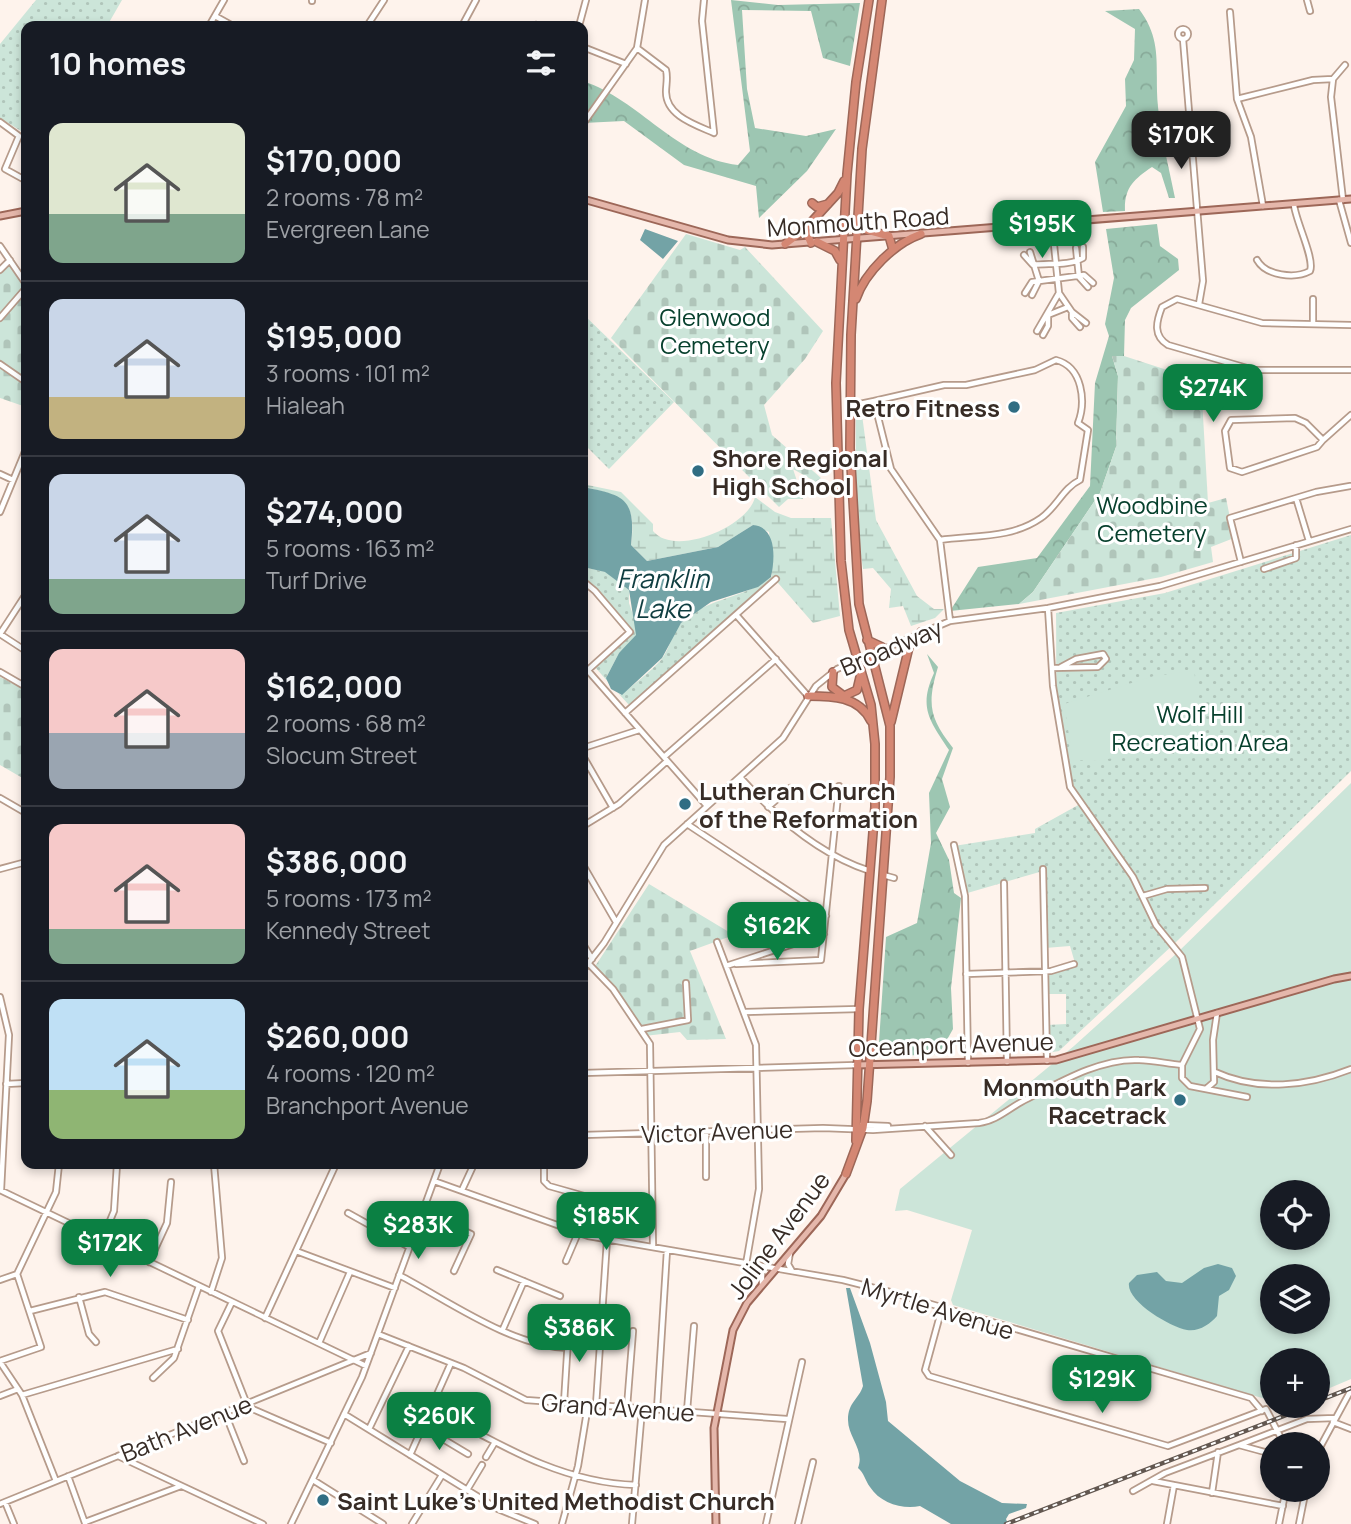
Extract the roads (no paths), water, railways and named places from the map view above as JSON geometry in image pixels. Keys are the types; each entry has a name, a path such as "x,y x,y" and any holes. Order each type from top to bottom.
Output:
{"highway":[{"path":"858,1128 856,1065 876,788 874,729 848,624 838,524 836,383 847,174 856,82 869,0"},
{"path":"882,0 863,136 850,406 855,562 866,639 890,726"},
{"path":"785,244 805,229 828,204 847,174"},
{"path":"812,203 817,207 828,204"},
{"path":"858,215 864,228 889,236 893,250"},
{"path":"805,229 814,242 835,251 841,266"},
{"path":"853,309 860,287 893,250 906,240 921,234"},
{"path":"846,1174 870,1066 890,785 890,726 909,647 921,632"},
{"path":"866,639 882,647"},
{"path":"902,639 909,647"},
{"path":"833,671 834,689 841,695 849,695 859,687 861,669"},
{"path":"808,696 824,695 858,704 867,713 874,729"}],"main road":[{"name":"Monmouth Road","path":"588,200 727,240 760,245 1052,225 1351,200"},
{"path":"0,216 21,212"},
{"name":"Oceanport Avenue","path":"856,1065 1047,1061 1351,976"},
{"name":"Joline Avenue","path":"716,1524 713,1447 734,1327 747,1303 829,1205 846,1174"}],"street":[{"path":"212,21 224,0"},
{"path":"370,21 384,0"},
{"path":"465,21 476,0"},
{"path":"580,21 586,0"},
{"path":"588,117 637,48 645,0"},
{"path":"637,48 666,70 667,95 673,110 686,120 714,133 702,21 704,0"},
{"path":"1307,0 1310,11"},
{"path":"1230,12 1237,99 1251,137 1263,207"},
{"path":"215,16 224,21"},
{"path":"1183,39 1203,281 1199,304"},
{"path":"588,49 626,64"},
{"path":"1345,65 1333,79 1331,97 1341,200 1351,243"},
{"path":"1237,99 1313,80 1333,79"},
{"path":"0,122 19,136 5,169 21,178"},
{"path":"1257,260 1261,267 1272,272 1304,274 1310,271 1311,260 1299,230 1294,205"},
{"path":"1052,225 1059,293 1072,313 1086,323"},
{"path":"0,246 21,278"},
{"path":"1024,255 1029,264 1076,262 1083,258 1083,247"},
{"path":"1076,248 1079,277 1088,287"},
{"path":"1030,252 1037,265 1039,281 1032,295"},
{"path":"0,270 10,260"},
{"path":"1024,293 1031,283 1056,277 1086,275 1093,283"},
{"path":"1,315 21,292"},
{"path":"1037,331 1059,293"},
{"path":"1351,325 1314,322 1262,323 1179,299 1165,304 1156,328 1161,341 1249,370 1351,370"},
{"path":"1313,299 1314,322"},
{"path":"1048,315 1068,307"},
{"path":"1072,313 1072,318 1080,327"},
{"path":"1043,335 1048,326 1048,315"},
{"path":"850,406 944,385 966,385 1035,370 1056,360 1067,365 1077,377 1083,408 1078,423 1088,430 1080,480 1068,488 1047,513 1023,528 940,540"},
{"path":"0,364 21,379"},
{"path":"874,401 891,469 940,540 950,621"},
{"path":"1323,440 1306,423 1296,418 1234,419 1225,429 1227,462 1236,472 1308,452 1323,440 1351,415"},
{"path":"0,512 21,461"},
{"path":"0,474 13,480"},
{"path":"1241,562 1230,518 1296,498 1350,486"},
{"path":"1296,498 1309,541"},
{"name":"Broadway","path":"588,964 664,845 787,734 808,696 833,671 882,647 950,621 1048,608 1160,586 1351,529"},
{"path":"1264,569 1296,558 1296,545"},
{"path":"625,713 738,617 776,579"},
{"path":"588,585 630,632 588,670 707,806"},
{"path":"21,602 0,634 21,648"},
{"path":"1048,608 1052,668 1070,787 1133,877 1156,925 1182,957 1199,1018 1199,1035 1182,1065 1181,1073 1186,1082 1247,1097"},
{"path":"738,617 808,696"},
{"path":"1052,668 1098,667 1105,662 1106,657 1100,653 1092,654 1061,667"},
{"path":"588,823 613,808 776,659"},
{"path":"0,672 21,684"},
{"path":"588,745 639,730"},
{"path":"588,766 613,808"},
{"path":"740,776 768,807 832,856 870,872"},
{"path":"736,964 821,961 839,786"},
{"path":"768,807 790,788"},
{"path":"0,798 21,810"},
{"path":"687,824 826,916"},
{"path":"954,845 965,896 968,1064"},
{"path":"0,869 21,863"},
{"path":"1043,869 1047,1061"},
{"path":"588,873 617,922"},
{"path":"883,875 894,878"},
{"path":"1004,883 1007,1063"},
{"path":"1143,896 1167,889 1205,888"},
{"path":"726,966 824,934"},
{"path":"716,942 756,1039 758,1196 746,1264"},
{"path":"588,956 642,1029 649,1044 653,1247"},
{"path":"966,974 1045,971 1074,964"},
{"path":"642,1029 688,1020 686,983"},
{"path":"0,997 9,1028 0,1190 366,1366"},
{"path":"745,1012 859,1009"},
{"path":"1206,1088 1213,1083 1215,1072 1213,1040 1217,1013"},
{"path":"0,1059 7,1064"},
{"name":"Victor Avenue","path":"588,1135 992,1122 1022,1101 1108,1063 1138,1059 1182,1065"},
{"name":"Oceanport Avenue","path":"588,1073 856,1065"},
{"path":"1215,1072 1237,1079 1286,1085 1351,1069"},
{"path":"6,1084 21,1083"},
{"path":"923,1126 951,1155"},
{"path":"706,1133 706,1177"},
{"path":"56,1481 22,1395 0,1362 40,1349 17,1274 57,1188 59,1169"},
{"path":"102,1240 114,1211 117,1169"},
{"path":"211,1292 222,1258 214,1169"},
{"path":"265,1318 332,1169"},
{"path":"291,1524 366,1366 438,1169"},
{"path":"463,1191 472,1169"},
{"path":"544,1169 544,1181 549,1186 609,1203 652,1204"},
{"name":"Myrtle Avenue","path":"433,1181 578,1233 848,1282 1251,1398 1260,1409"},
{"path":"149,1262 167,1223 171,1182"},
{"path":"422,1212 471,1234 454,1272"},
{"path":"348,1213 409,1247"},
{"path":"566,1261 578,1233"},
{"path":"596,1405 607,1240"},
{"path":"657,1409 667,1250"},
{"path":"296,1251 394,1288"},
{"path":"790,1253 788,1264 792,1272"},
{"path":"757,1266 762,1275 762,1286"},
{"path":"497,1270 560,1296"},
{"path":"319,1343 351,1272"},
{"path":"0,1280 17,1274"},
{"path":"399,1275 503,1329 543,1346 568,1348"},
{"path":"503,1329 524,1281"},
{"path":"153,1378 170,1364 178,1349 199,1286"},
{"path":"30,1311 108,1292 188,1320"},
{"path":"79,1297 89,1334 96,1342"},
{"path":"232,1302 218,1331 246,1404 262,1415 331,1443"},
{"path":"942,1308 925,1370 929,1376 1168,1446 1260,1412"},
{"path":"564,1403 569,1323"},
{"path":"687,1411 694,1326"},
{"path":"627,1407 633,1331"},
{"name":"Grand Avenue","path":"378,1334 451,1363 526,1400 787,1419"},
{"path":"369,1429 409,1346"},
{"path":"22,1395 178,1349"},
{"path":"340,1353 341,1366"},
{"name":"Bath Avenue","path":"3,1503 371,1353"},
{"path":"766,1524 787,1419 802,1362"},
{"path":"410,1455 451,1363"},
{"path":"0,1396 18,1389"},
{"path":"1328,1432 1351,1390"},
{"path":"562,1524 576,1474 588,1405"},
{"path":"432,1408 528,1461 576,1474 636,1485"},
{"path":"632,1524 642,1409"},
{"path":"225,1413 244,1461"},
{"path":"344,1414 498,1509 535,1524"},
{"name":"Myrtle Avenue","path":"1271,1418 1278,1430"},
{"path":"1133,1491 1151,1480 1218,1452 1313,1418 1334,1420 1351,1429"},
{"path":"423,1427 468,1454"},
{"path":"486,1457 495,1443"},
{"path":"1239,1446 1260,1451"},
{"path":"1212,1493 1218,1452"},
{"path":"118,1456 263,1524"},
{"path":"798,1524 813,1462"},
{"path":"467,1490 482,1465"},
{"path":"412,1524 442,1475"},
{"path":"68,1476 85,1523 181,1486"},
{"path":"313,1480 383,1524"},
{"path":"1151,1480 1283,1506"},
{"path":"1167,1524 1174,1485"},
{"path":"1279,1524 1284,1502"},
{"path":"1299,1524 1303,1502"},
{"path":"3,1503 14,1524"}],"water":[{"path":"645,229 678,241 663,259 640,240"},
{"name":"Franklin Lake","path":"588,488 609,493 625,502 632,518 631,545 647,561 718,547 753,525 766,531 772,545 771,577 758,587 711,602 681,623 662,658 622,695 611,689 606,678 619,653 636,635 629,590 605,572 588,568"},
{"path":"1218,1264 1232,1268 1236,1276 1229,1290 1219,1296 1217,1316 1200,1329 1187,1330 1160,1319 1134,1298 1130,1290 1129,1283 1137,1275 1157,1272 1166,1281 1182,1283 1204,1268"},
{"path":"846,1288 850,1288 870,1343 886,1402 888,1421 960,1481 1002,1503 1027,1504 1026,1508 1009,1514 1006,1519 1008,1524 951,1524 920,1506 899,1506 874,1493 858,1468 858,1449 848,1420 850,1409 863,1386"}],"railway":[{"path":"1330,1396 1351,1388"},
{"path":"1006,1524 1279,1418"}],"place":[{"name":"Retro Fitness","path":"1014,407"},
{"name":"Shore Regional High School","path":"698,471"},
{"name":"Lutheran Church of the Reformation","path":"685,804"},
{"name":"Monmouth Park Racetrack","path":"1180,1100"},
{"name":"Saint Luke's United Methodist Church","path":"323,1500"}],"park label":[{"name":"Glenwood Cemetery","path":"715,330"},
{"name":"Woodbine Cemetery","path":"1152,518"},
{"name":"Wolf Hill Recreation Area","path":"1200,727"}]}
